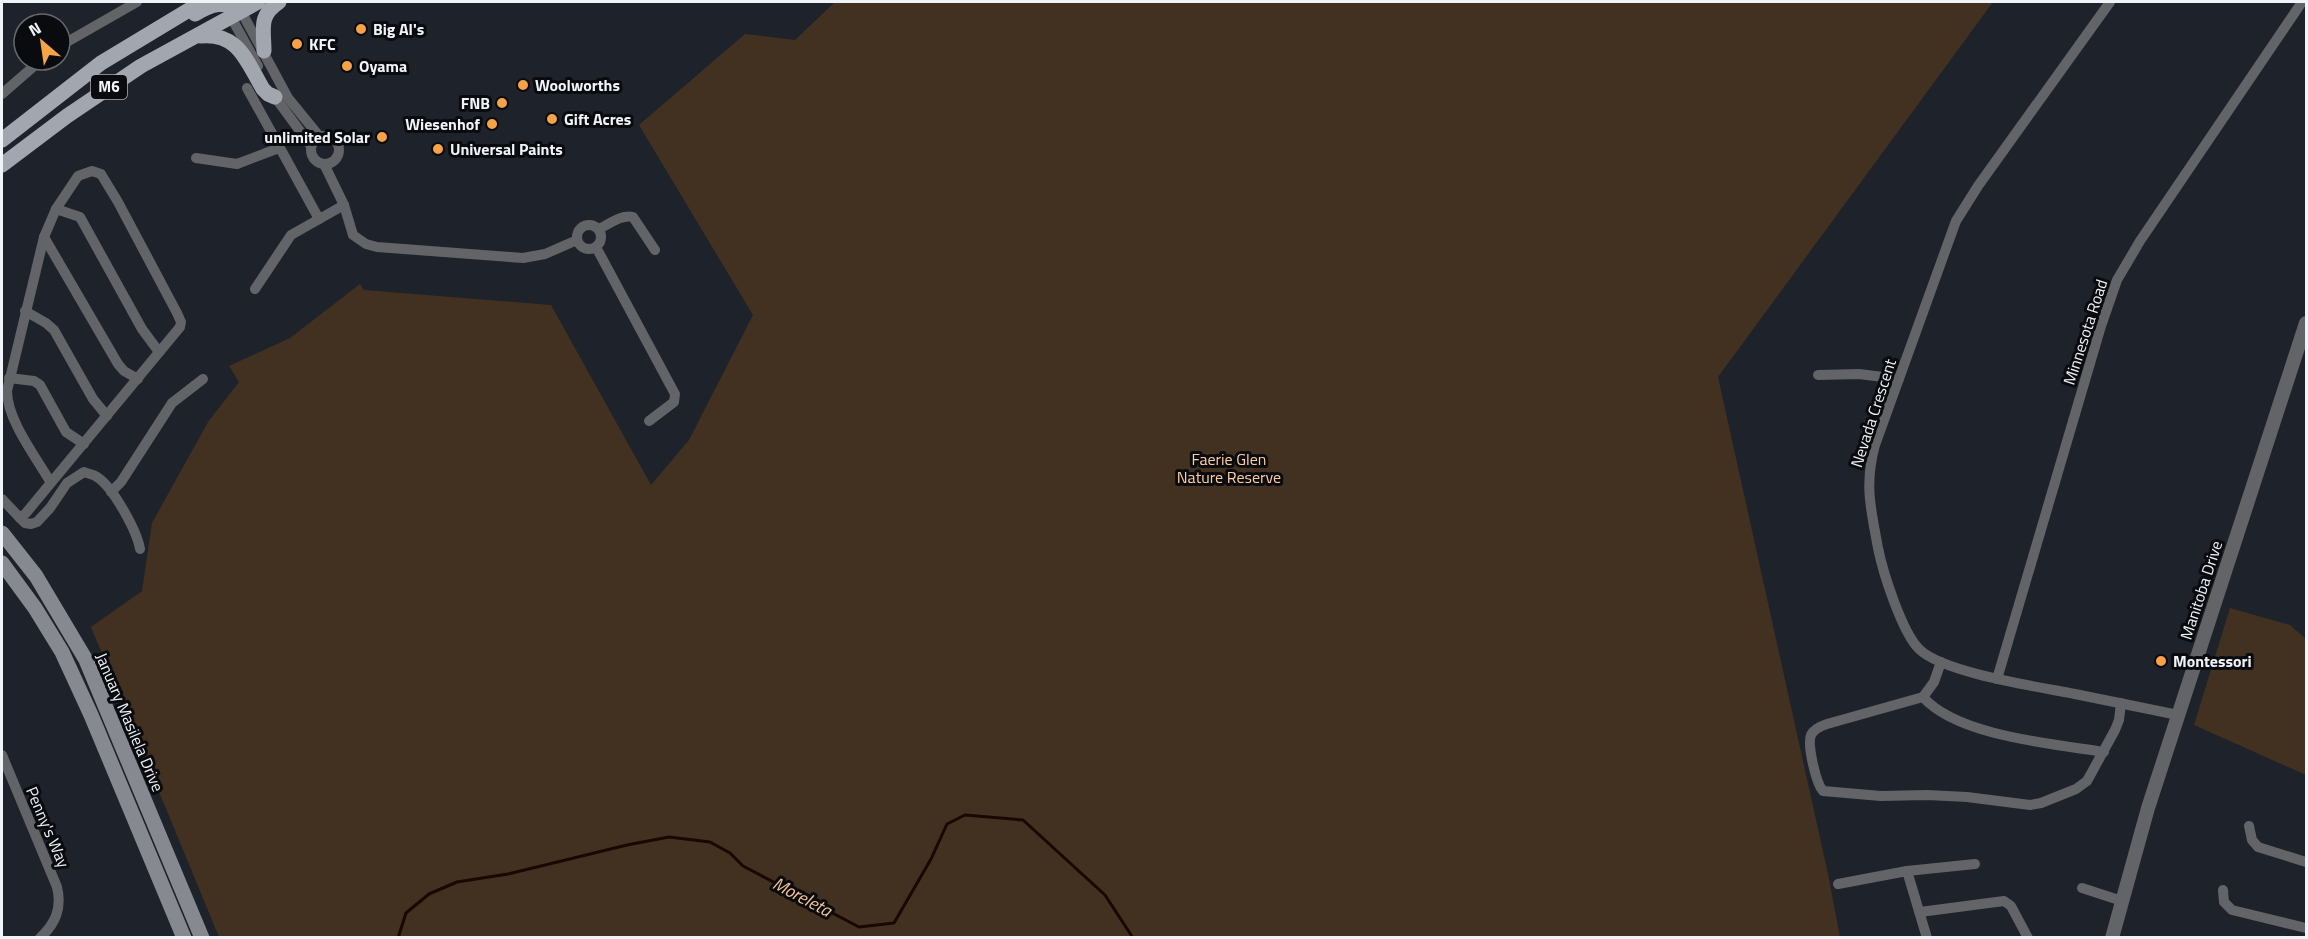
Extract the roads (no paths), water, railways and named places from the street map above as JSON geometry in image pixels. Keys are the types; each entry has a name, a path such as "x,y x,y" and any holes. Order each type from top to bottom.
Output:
{"main road":[{"name":"M6","path":"2,140 101,63 202,2"},
{"name":"M6","path":"2,165 67,116 141,66 196,37 230,8 258,2"},
{"path":"264,51 263,20 268,10 279,2"},
{"path":"53,100 199,11 215,3 230,8"},
{"path":"196,37 226,38 235,45 262,89 275,97"},
{"name":"January Masilela Drive","path":"2,533 36,576 86,660 202,938"},
{"name":"January Masilela Drive","path":"2,563 35,608 62,652 91,715 184,938"}],"street":[{"path":"72,39 137,2"},
{"name":"Nevada Crescent","path":"2110,2 1964,207 1951,231 1870,464 1868,486 1883,572 1908,631 1919,649 1941,662 1997,679 2178,715"},
{"name":"Minnesota Road","path":"1997,679 2117,280 2140,241 2302,2"},
{"path":"230,8 264,51 288,98 319,136"},
{"path":"230,8 275,97 310,146 315,160 329,164 337,157"},
{"path":"2,94 27,72"},
{"path":"247,88 319,219"},
{"path":"310,146 319,136 328,135 334,139 339,149 337,188"},
{"path":"196,158 237,164 279,147"},
{"path":"324,164 344,205 353,235 366,244 377,247 523,258 545,255 577,240"},
{"path":"20,518 51,483 84,444 180,327 181,322 118,202 101,174 92,171 78,176 56,209 44,237 9,378 7,404 51,483"},
{"path":"255,289 288,239 344,205"},
{"path":"56,209 80,217 142,329 159,352"},
{"path":"598,229 622,217 633,217 655,250"},
{"path":"592,225 598,229 601,240 596,247 585,248 577,240 578,232 584,226 592,225"},
{"path":"44,237 118,364 124,371 138,379"},
{"path":"596,247 675,394 674,402 649,421"},
{"path":"25,311 54,330 96,404 107,416"},
{"name":"Manitoba Drive","path":"2112,938 2178,715 2307,322"},
{"path":"1818,375 1859,374 1899,380"},
{"path":"9,378 34,381 40,385 66,432 84,444"},
{"path":"111,492 121,482 172,403 203,380"},
{"path":"2,499 25,524 31,524 37,522 50,508 67,483 84,472 96,476 111,492 138,540 140,549"},
{"path":"1941,662 1934,682 1923,697 1827,724 1814,731 1810,741 1817,782 1823,791 1881,796 1967,797 2030,804 2058,797 2082,786 2092,774 2119,720 2121,703"},
{"path":"1923,697 1936,710 1960,722 2012,736 2104,752"},
{"name":"Penny's Way","path":"2,755 60,899 59,911 40,938"},
{"path":"2249,826 2252,840 2258,847 2307,862"},
{"path":"1838,884 1907,871 1975,864"},
{"path":"1907,871 1928,938"},
{"path":"2082,888 2122,901"},
{"path":"2223,890 2224,902 2232,910 2307,928"},
{"path":"1920,912 2004,901 2011,906 2028,938"}],"waterway":[{"name":"Moreleta","path":"398,938 406,913 429,894 457,882 508,874 669,837 710,842 730,853 743,866 859,927 894,923 931,859 947,824 965,815 1023,820 1105,895 1133,938"}],"place":[{"name":"Big Al's","path":"361,29"},
{"name":"KFC","path":"297,44"},
{"name":"Oyama","path":"347,66"},
{"name":"Woolworths","path":"523,85"},
{"name":"FNB","path":"502,103"},
{"name":"Gift Acres","path":"552,119"},
{"name":"Wiesenhof","path":"492,124"},
{"name":"unlimited Solar","path":"382,137"},
{"name":"Universal Paints","path":"438,149"},
{"name":"Montessori","path":"2161,661"}],"park label":[{"name":"Faerie Glen Nature Reserve","path":"1229,468"}]}
